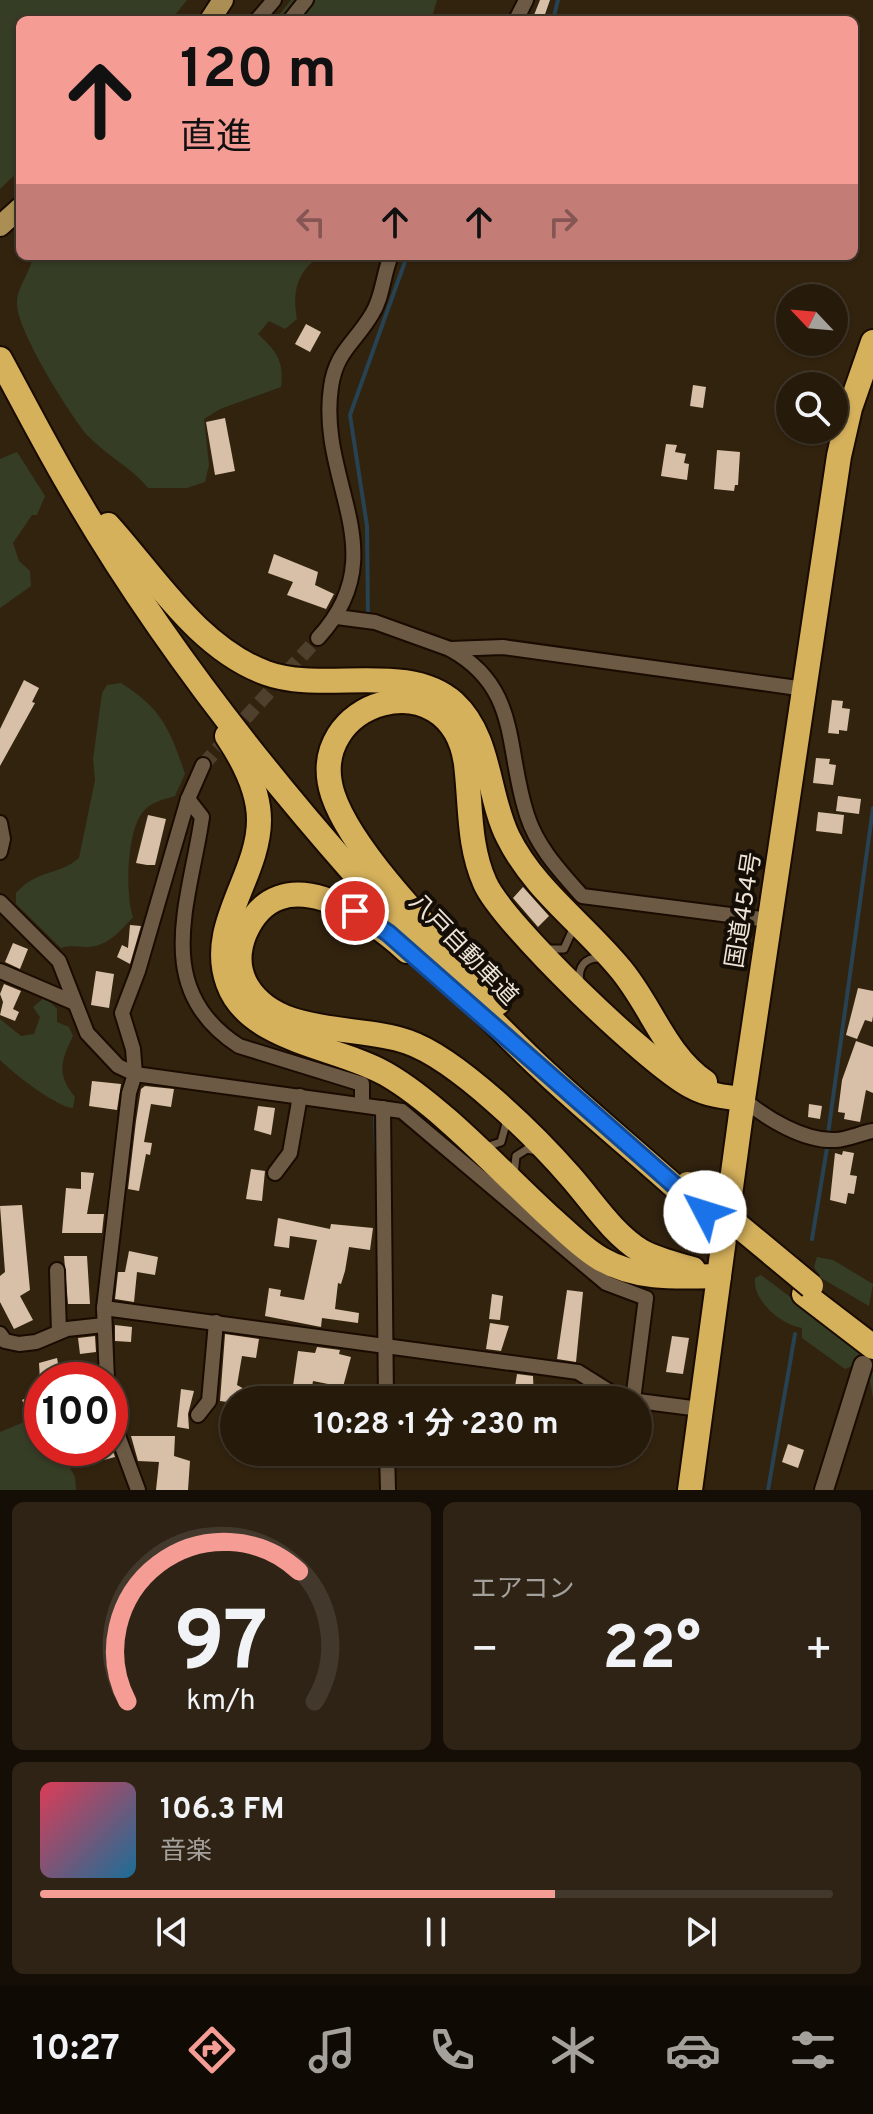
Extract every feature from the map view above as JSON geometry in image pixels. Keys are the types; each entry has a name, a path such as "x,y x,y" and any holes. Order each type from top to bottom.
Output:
{"highway":[{"name":"国道454号","path":"690,1490 743,1099 839,456 850,408 873,342"},
{"name":"八戸自動車道","path":"0,359 77,498 131,583 245,739 355,874 538,1059 685,1189 808,1290 873,1332"},
{"name":"八戸自動車道","path":"19,393 197,658 352,854 538,1059"},
{"path":"99,516 198,628 220,648 252,667 285,679 308,683 415,684 451,701 473,730 501,822 514,848 570,916 620,967 687,1068 705,1082 743,1099"},
{"path":"131,583 157,632 230,741 257,805 256,843 223,945 224,971 234,996 252,1015 277,1030 361,1060 391,1076 588,1250 616,1266 667,1277 719,1276"},
{"path":"538,1059 386,878 339,810 329,781 329,767 337,739 355,717 387,701 411,701 435,710 452,726 465,759 470,830 479,868 497,904 586,995 674,1076 700,1091 743,1099"},
{"path":"538,1059 388,933 340,903 299,895 275,901 256,916 243,937 241,973 252,994 271,1009 297,1021 387,1035 424,1048 463,1074 503,1111 550,1156 613,1228 640,1250 719,1276"},
{"name":"八戸自動車道","path":"808,1290 868,1356"}],"main road":[{"path":"0,226 16,212"}],"street":[{"path":"260,16 274,0"},
{"path":"293,16 306,0"},
{"path":"318,638 337,617 350,587 355,540 331,442 331,389 336,363 372,314 390,260"},
{"path":"337,617 375,622 450,649 477,667 498,694 511,732 527,816 554,865 582,896 769,920"},
{"path":"450,649 503,647 805,689"},
{"path":"106,1362 104,1308 129,1093 135,1074 133,1049 122,1013 188,799 203,765"},
{"path":"188,799 202,817 182,916 183,964 195,1002 222,1035 239,1046 362,1084 362,1105"},
{"path":"0,823 3,839 0,852"},
{"path":"0,902 59,961 87,1033 118,1066 135,1074 402,1111 606,1283 646,1298 636,1386"},
{"path":"0,971 75,1003"},
{"path":"275,1173 290,1153 300,1096"},
{"path":"743,1099 761,1114 815,1137 837,1140 873,1131"},
{"path":"383,1108 385,1386"},
{"path":"57,1270 59,1332"},
{"path":"104,1308 578,1372 600,1386"},
{"path":"198,1415 209,1401 216,1322"},
{"path":"0,1334 5,1341 19,1344 59,1332 104,1325"},
{"path":"824,1490 868,1356"},
{"path":"652,1402 700,1409"},
{"path":"128,1463 138,1490"},
{"path":"387,1466 388,1490"}],"lane":[{"path":"532,941 550,950 564,949 573,935 570,916"},
{"path":"586,995 579,975 586,960 601,958 620,967"},
{"path":"467,1141 489,1147 501,1142 507,1128 503,1111"},
{"path":"525,1193 513,1170 516,1156 527,1149 550,1156"}],"green space":[{"path":"0,0 187,0 174,16 16,16 16,174 0,189"},
{"path":"291,0 437,0 432,16 278,16"},
{"path":"32,260 315,260 298,283 295,300 297,319 285,329 269,321 258,334 278,357 281,387 220,409 204,419 209,465 205,482 187,488 148,488 88,436 69,410 34,350 19,314 19,291"},
{"path":"17,452 45,496 37,515 32,515 13,543 19,561 30,571 31,586 0,608 0,459"},
{"path":"121,683 146,702 163,721 185,774 175,796 149,806 137,822 129,864 133,917 101,944 61,948 16,904 16,893 32,880 79,858 95,780 93,759 102,693 107,685"},
{"path":"45,997 57,1009 57,1022 69,1027 73,1036 62,1067 65,1081 75,1097 73,1108 47,1096 0,1060 0,1019 21,1036 34,1034 40,1017 33,1007"},
{"path":"817,1257 833,1260 873,1284 869,1306 821,1278 814,1267"},
{"path":"761,1275 873,1359 873,1398 868,1371 858,1364 845,1369 802,1338 802,1328 777,1317 763,1303 755,1286 755,1278"},
{"path":"24,1422 24,1466 69,1466 75,1477 76,1490 0,1490 0,1432"}],"building":[{"path":"540,0 550,0 544,16 534,16"},
{"path":"306,324 321,332 310,352 295,344"},
{"path":"693,385 706,387 703,408 690,406"},
{"path":"225,418 235,471 215,475 206,422"},
{"path":"666,444 677,445 675,452 686,454 684,463 689,464 687,480 661,476"},
{"path":"717,450 740,452 738,485 735,485 734,491 714,489"},
{"path":"274,554 318,572 315,585 334,594 326,609 287,595 293,582 268,573"},
{"path":"24,680 39,688 32,702 35,703 0,766 0,729"},
{"path":"832,700 843,701 842,708 850,709 847,731 839,730 839,734 828,733"},
{"path":"816,758 830,759 829,764 836,765 833,785 813,783"},
{"path":"838,796 861,799 859,814 836,811"},
{"path":"818,812 844,815 842,834 816,831"},
{"path":"148,815 166,819 155,865 136,863"},
{"path":"523,887 549,916 538,927 513,898"},
{"path":"130,925 141,926 130,964 117,957 122,945 128,948"},
{"path":"13,943 28,949 20,969 5,962"},
{"path":"96,971 114,974 109,1008 91,1005"},
{"path":"4,984 21,991 13,1009 19,1012 15,1021 0,1015 3,1002 0,994"},
{"path":"858,988 873,991 873,1016 872,1022 865,1020 857,1039 846,1035"},
{"path":"856,1041 873,1047 873,1093 866,1090 860,1122 844,1119 845,1113 838,1112 842,1080"},
{"path":"92,1081 121,1084 117,1110 89,1106"},
{"path":"145,1086 174,1089 171,1107 151,1104 144,1142 152,1143 150,1155 146,1154 139,1191 128,1189 141,1089"},
{"path":"809,1104 822,1106 820,1119 808,1117"},
{"path":"258,1106 275,1108 271,1135 254,1130"},
{"path":"843,1151 854,1153 850,1175 857,1176 854,1194 848,1193 846,1204 830,1200 835,1153 842,1155"},
{"path":"251,1169 265,1171 262,1201 246,1199"},
{"path":"81,1172 94,1173 87,1214 104,1214 102,1233 62,1233 66,1188 81,1189"},
{"path":"22,1205 30,1290 20,1296 33,1320 14,1329 0,1302 0,1276 5,1272 0,1206"},
{"path":"278,1218 330,1229 331,1224 373,1228 370,1250 349,1247 345,1271 341,1284 338,1283 335,1309 359,1313 358,1323 322,1318 321,1327 265,1316 269,1288 281,1290 280,1296 304,1300 317,1240 290,1236 289,1248 274,1246"},
{"path":"129,1251 158,1257 155,1275 137,1272 134,1302 115,1299 118,1272 125,1272"},
{"path":"64,1256 87,1256 90,1304 68,1304"},
{"path":"567,1290 583,1292 576,1362 557,1359"},
{"path":"492,1294 503,1296 500,1320 489,1319"},
{"path":"490,1323 509,1326 501,1351 486,1349"},
{"path":"115,1325 132,1327 131,1342 115,1341"},
{"path":"225,1334 259,1339 256,1358 242,1356 239,1386 221,1386"},
{"path":"95,1336 96,1352 80,1354 78,1338"},
{"path":"672,1336 689,1338 683,1374 666,1372"},
{"path":"317,1347 340,1350 339,1354 351,1357 343,1386 313,1381 312,1386 293,1386 298,1351 315,1353"},
{"path":"517,1374 533,1376 533,1386 515,1386"},
{"path":"181,1389 194,1391 188,1414 189,1429 177,1427"},
{"path":"131,1436 175,1436 174,1456 190,1461 188,1490 156,1490 159,1462 138,1461"},
{"path":"788,1444 804,1450 798,1468 782,1462"}],"waterway":[{"path":"554,16 558,0"},
{"path":"368,618 367,526 350,415 406,260"},
{"path":"828,1134 873,808"},
{"path":"375,1113 376,1150"},
{"path":"812,1239 827,1148"},
{"path":"768,1490 795,1334"}],"tunnel":[{"path":"203,765 318,638"}],"route":[{"path":"355,911 388,933 705,1212"}]}
